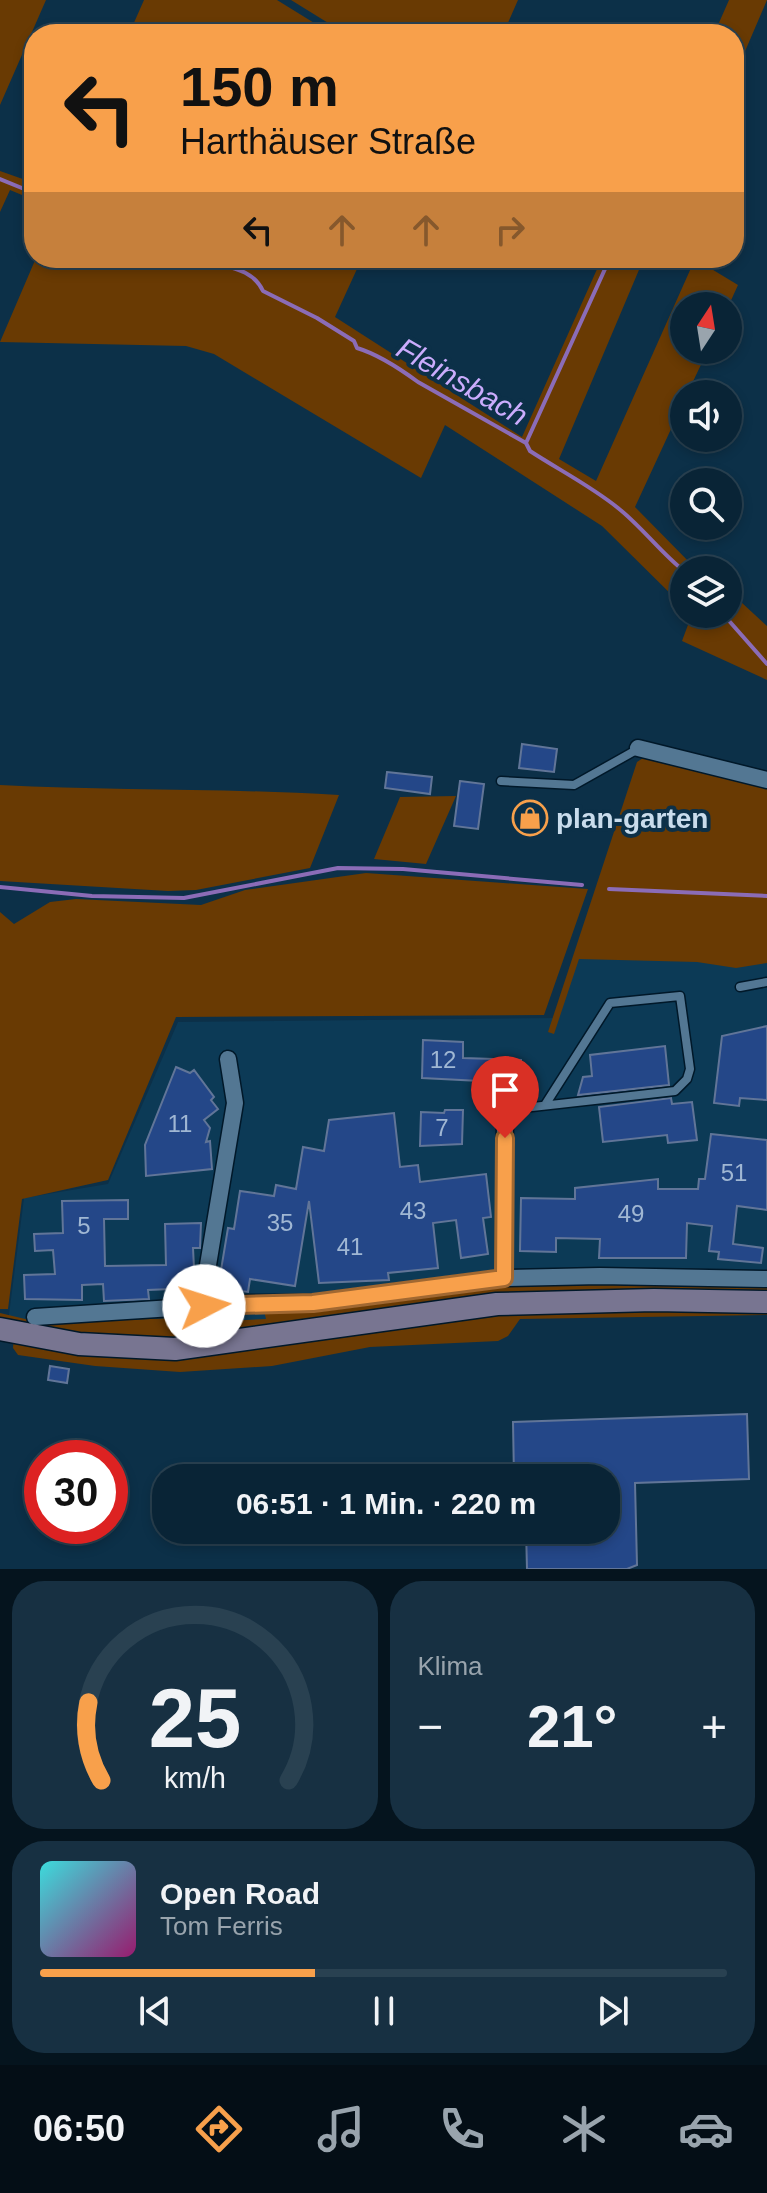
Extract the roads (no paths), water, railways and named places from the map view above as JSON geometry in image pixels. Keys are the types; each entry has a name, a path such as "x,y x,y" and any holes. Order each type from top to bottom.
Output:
{"street":[{"path":"638,748 767,780"},
{"path":"202,1347 204,1306 234,1117 235,1092 228,1059"},
{"path":"504,1278 505,1110"},
{"path":"35,1317 204,1306 313,1303 504,1278 767,1279"},
{"path":"0,1329 90,1346 202,1347 497,1304 645,1300 767,1302"}],"lane":[{"path":"501,781 574,785 638,748"},
{"path":"740,987 767,982"},
{"path":"505,1110 675,1091 683,1086 690,1069 680,996 610,1003 545,1105"}],"waterway":[{"name":"Fleinsbach","path":"0,179 24,189"},
{"name":"Fleinsbach","path":"230,268 251,276 263,291 354,341 357,348 388,362 526,443 530,451 618,508 670,559"},
{"path":"526,443 605,268"},
{"name":"Fleinsbach","path":"735,628 767,664"},
{"path":"0,887 92,896 184,898 338,868 403,869 582,885"},
{"path":"609,889 767,896"}],"place":[{"name":"plan-garten","path":"530,818"}]}
